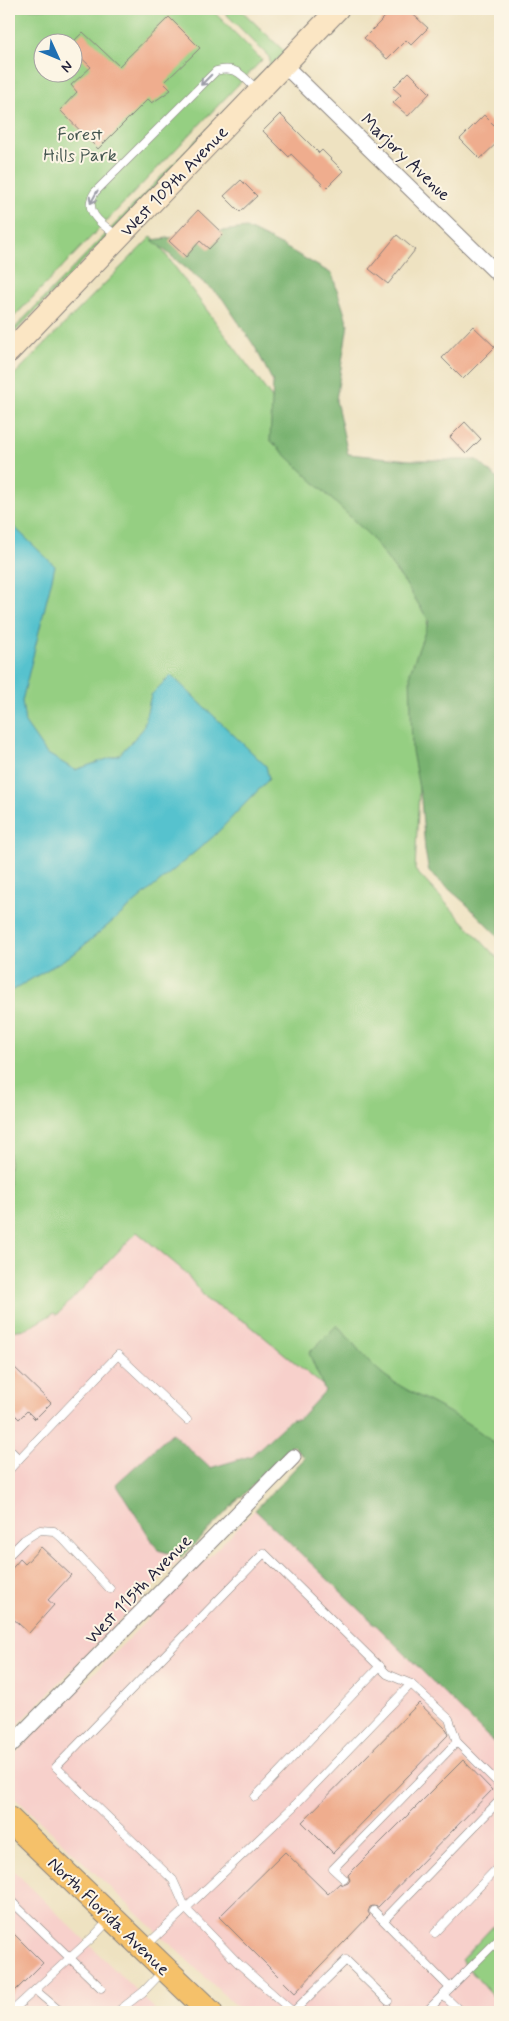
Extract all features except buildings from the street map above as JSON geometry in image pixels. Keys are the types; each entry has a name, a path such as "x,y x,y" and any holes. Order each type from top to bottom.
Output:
{"main road":[{"name":"North Florida Avenue","path":"9,1819 210,2012"}],"street":[{"name":"West 109th Avenue","path":"9,352 338,9"},
{"name":"Marjory Avenue","path":"285,66 500,276"},
{"name":"West 115th Avenue","path":"9,1747 293,1457"}],"lane":[{"path":"119,238 96,218 91,209 90,203 95,192 216,71 225,68 235,70 260,92"},
{"path":"9,1470 118,1355 187,1420"},
{"path":"9,1449 19,1459"},
{"path":"9,1555 24,1540 40,1530 54,1531 110,1589"},
{"path":"388,2001 346,1960 293,2012 238,1963 186,1909 173,1880 56,1767 264,1553 387,1674 411,1684 449,1719 457,1742 500,1785"},
{"path":"254,1797 380,1666"},
{"path":"144,1948 295,1805 411,1684"},
{"path":"344,1879 333,1869 457,1742"},
{"path":"384,1920 500,1800"},
{"path":"435,1932 500,1865"},
{"path":"9,1899 101,1988"},
{"path":"374,1911 450,1988"},
{"path":"11,2012 111,1917"},
{"path":"426,2012 500,1938"},
{"path":"119,2012 143,1992 165,1969"},
{"path":"35,1990 61,2012"},
{"path":"443,1995 461,2012"}],"shaded area":[{"path":"120,1198 309,1353 325,1391 299,1420 290,1419 251,1456 210,1468 158,1550 182,1557 9,1734 9,1331 26,1329 54,1313 80,1285"},
{"path":"255,1510 378,1627 500,1749 500,2012 242,2012 9,1792 9,1760"},
{"path":"9,1866 158,2012 9,2012"}],"green space":[{"name":"Forest Hills Park","path":"9,9 211,9 262,60 9,322"},
{"path":"221,9 240,9 285,52 9,338 9,334 268,66 270,62 269,57"},
{"path":"246,228 283,246 332,274 348,324 336,400 348,454 410,460 477,460 500,481 500,944 497,935 464,902 429,872 425,850 421,799 412,751 410,672 429,621 405,583 370,536 270,440 273,382 255,347 222,298 152,240"},
{"path":"152,236 428,609 415,870 500,961 500,1744 361,1512 294,1447 327,1389 247,1323 208,1301 184,1271 137,1232 57,1315 54,1313 26,1329 9,1331 9,380"},
{"path":"337,1325 371,1363 386,1376 407,1390 477,1429 500,1450 500,1749 378,1627 255,1510 305,1458 293,1445 240,1496 182,1557 158,1550 116,1484 172,1433 210,1468 251,1456 291,1419 299,1419 325,1391 309,1353"},
{"path":"500,1919 500,2004 461,1960"}],"water":[{"path":"9,522 55,566 22,701 25,723 46,753 75,770 119,755 143,729 151,695 171,675 266,766 269,779 214,836 75,953 13,990 9,989"}]}
